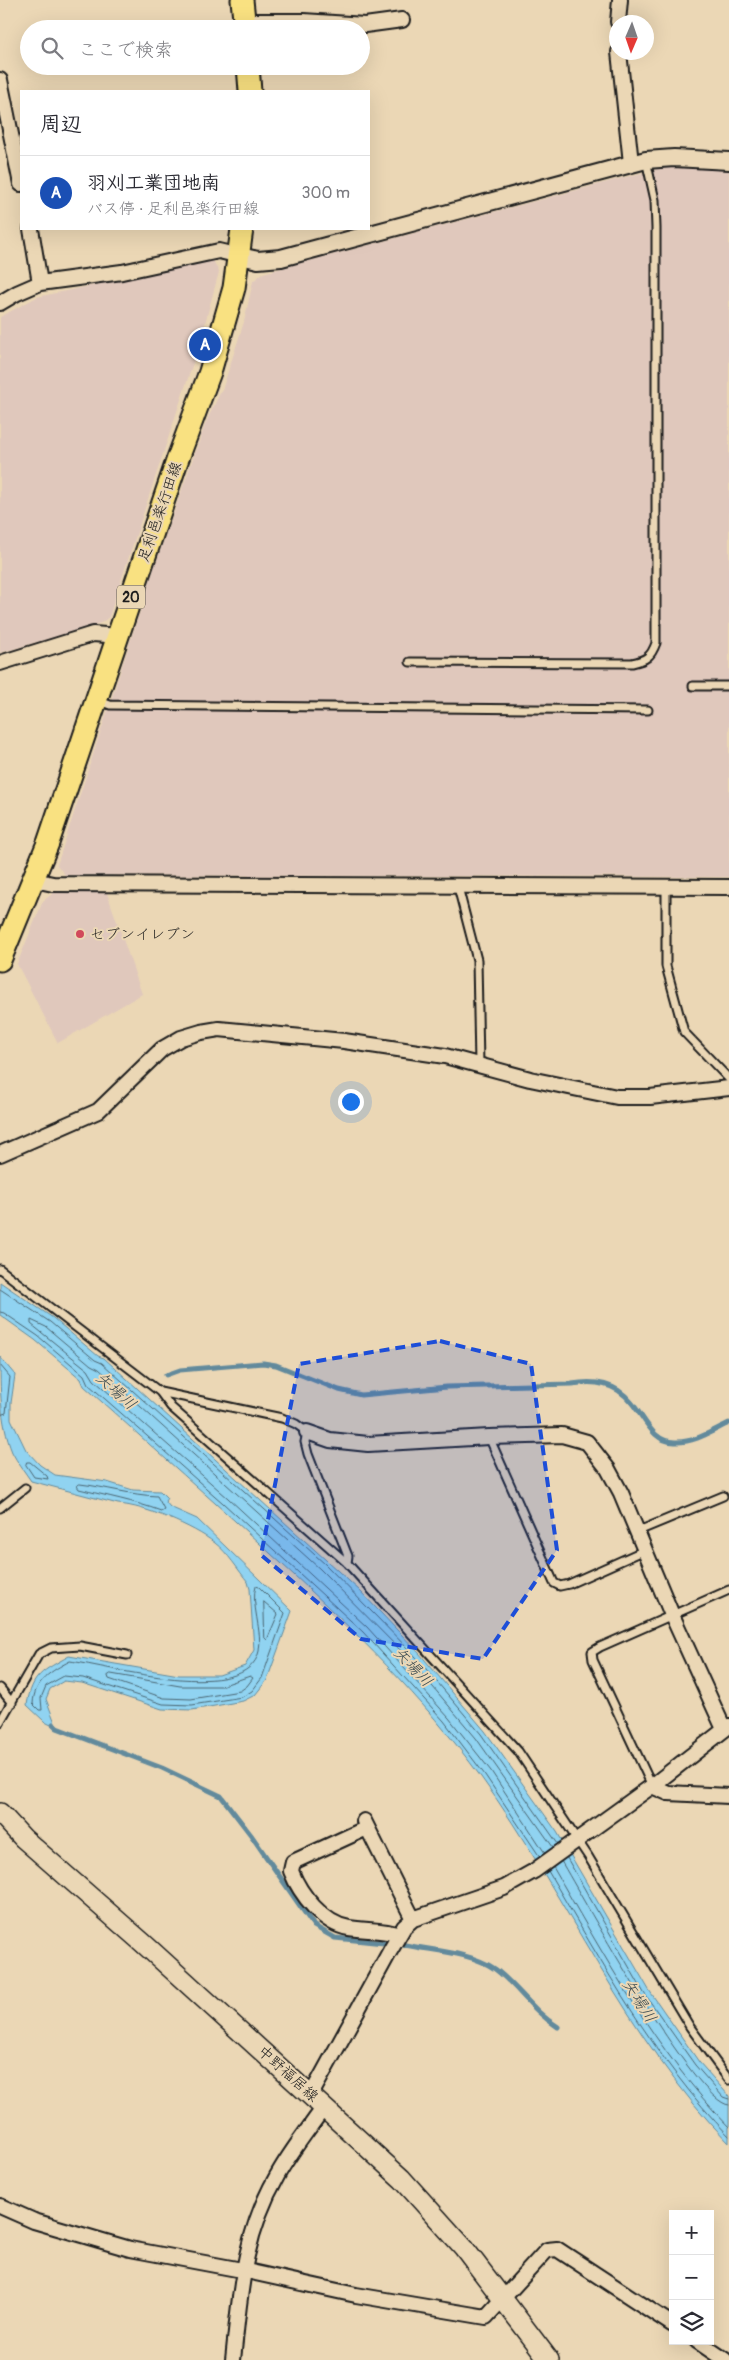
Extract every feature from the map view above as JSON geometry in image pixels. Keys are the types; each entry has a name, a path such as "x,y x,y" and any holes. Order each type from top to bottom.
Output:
{"main road":[{"path":"242,0 244,20"},
{"path":"249,75 250,90"},
{"name":"足利邑楽行田線","path":"0,960 34,880 177,461 210,372 234,288 240,256 242,230"},
{"name":"中野福居線","path":"0,1813 23,1838 318,2101 402,2179 464,2248 504,2298 549,2360"}],"street":[{"path":"619,15 620,0"},
{"path":"370,24 402,20"},
{"path":"620,60 639,161"},
{"path":"0,80 20,179"},
{"path":"0,303 17,292 40,283 122,272 219,251 258,260 281,258 639,161 674,158 729,161"},
{"path":"31,230 40,283"},
{"path":"0,662 93,634 118,636"},
{"path":"34,880 53,884 729,887"},
{"path":"0,1154 98,1111 162,1049 181,1038 219,1029 344,1041 445,1056 617,1097 650,1097 729,1088"},
{"path":"233,2360 242,2270 260,2211 318,2101 399,1935 413,1919 495,1892 534,1871 652,1786 727,1728 672,1615 608,1469 587,1442 562,1435 368,1444 330,1440 307,1432"},
{"path":"652,1786 668,1793 729,1796"},
{"path":"399,1935 388,1931 336,1925 308,1899 291,1871 293,1862 366,1825 413,1919"},
{"path":"0,2206 34,2221 130,2248 356,2295 486,2317 547,2250 557,2249 669,2322"},
{"path":"703,2345 725,2360"}],"lane":[{"path":"410,662 632,663 644,660 652,655 656,643 656,228 655,200 639,161"},
{"path":"693,686 729,686"},
{"path":"96,700 110,705 648,710"},
{"path":"458,887 478,960 479,1065"},
{"path":"666,887 666,966 684,1032 729,1079"},
{"path":"0,1269 160,1392 171,1407 347,1563 518,1751 576,1841 690,2028 729,2080"},
{"path":"160,1392 282,1418 296,1424 307,1432 305,1442 308,1454 348,1556 347,1563"},
{"path":"489,1437 554,1583 560,1586 569,1584 645,1550"},
{"path":"0,1508 24,1488"},
{"path":"636,1532 723,1496"},
{"path":"652,1786 593,1660 592,1652 729,1590"},
{"path":"0,1722 39,1654 51,1648 80,1646 126,1655"},
{"path":"0,1688 12,1703"}],"highlighted area":[{"path":"440,1341 531,1364 557,1550 483,1659 361,1639 261,1555 299,1364"}],"shaded area":[{"path":"664,167 729,170 729,877 65,875 57,865 157,559 206,422 223,387 244,322 253,281 263,273"},
{"path":"213,260 219,272 199,345 109,617 101,623 0,653 0,317 37,297"},
{"path":"56,891 107,893 142,994 58,1043 17,964 43,901"}],"water":[{"name":"矢場川","path":"0,1282 53,1318 98,1356 104,1358 360,1591 419,1653 485,1731 557,1832 649,1990 699,2062 729,2096 729,2143 658,2058 627,2012 512,1823 481,1777 436,1720 387,1666 309,1589 84,1386 81,1379 35,1340 0,1315"},
{"path":"0,1357 15,1375 11,1419 26,1450 40,1465 55,1475 107,1482 133,1490 160,1491 167,1498 165,1501 170,1507 197,1519 292,1611 267,1680 255,1695 243,1701 192,1710 162,1709 82,1683 64,1681 50,1689 46,1699 57,1728 45,1722 27,1705 32,1686 40,1674 69,1656 179,1675 219,1675 245,1666 254,1650 250,1589 248,1582 220,1547 182,1524 141,1509 31,1481 12,1452 5,1429"}],"waterway":[{"path":"166,1375 180,1370 263,1363 276,1365 339,1390 361,1395 447,1387 596,1383 613,1388 626,1397 652,1431 662,1439 675,1442 689,1441 729,1423"},
{"path":"53,1724 57,1728 162,1768 221,1796 251,1835 314,1926 335,1938 384,1943"},
{"path":"405,1945 451,1953 485,1963 503,1976 540,2014 558,2027"}],"place":[{"name":"羽刈工業団地南","path":"205,345"},
{"name":"セブンイレブン","path":"80,934"}]}
